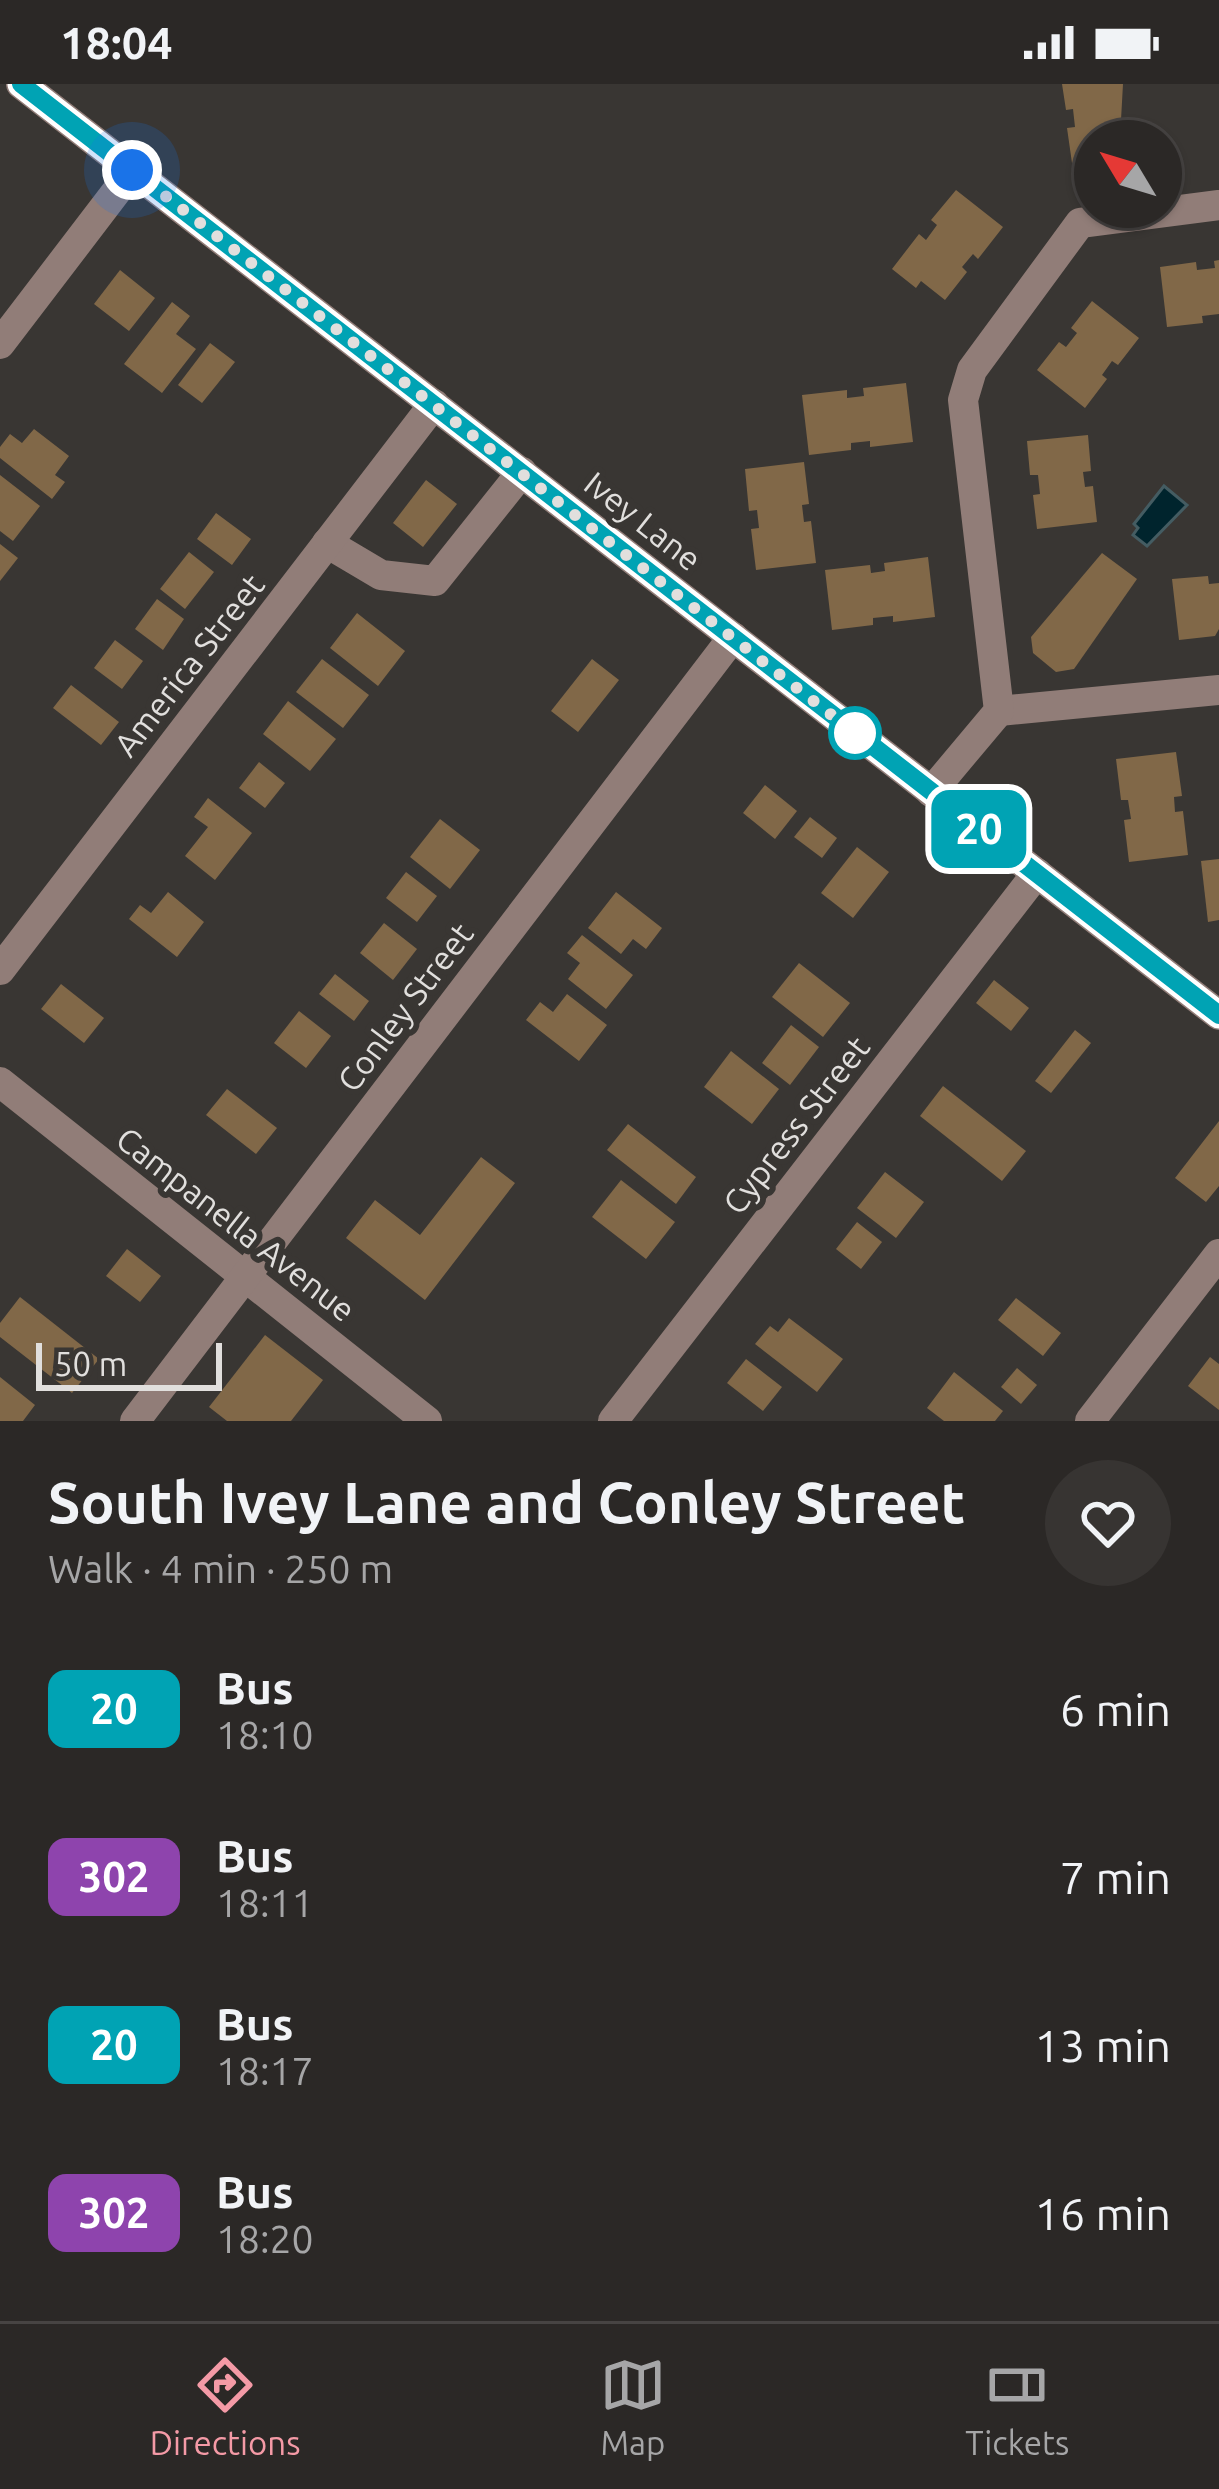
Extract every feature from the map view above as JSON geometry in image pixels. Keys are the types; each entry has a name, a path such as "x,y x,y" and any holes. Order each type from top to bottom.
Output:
{"street":[{"name":"Ivey Lane","path":"21,84 1219,1015"},
{"path":"0,344 132,170"},
{"path":"999,711 963,388 1080,224 1219,205"},
{"name":"America Street","path":"0,970 434,404"},
{"path":"328,543 381,574 435,580 522,472"},
{"name":"Conley Street","path":"135,1421 733,638"},
{"path":"931,792 999,711 1219,690"},
{"name":"Cypress Street","path":"613,1421 1037,873"},
{"name":"Campanella Avenue","path":"0,1082 427,1421"},
{"path":"1090,1421 1219,1254"}],"water":[{"path":"1164,486 1187,505 1147,546 1133,535 1138,528 1134,524"}],"building":[{"path":"1062,84 1123,84 1121,120 1074,120 1073,109 1066,110"},
{"path":"1074,127 1074,163 1072,163 1067,128"},
{"path":"956,190 1003,227 978,259 973,254 962,267 967,272 945,300 921,281 916,288 892,269 919,234 926,240 937,225 931,220"},
{"path":"1219,260 1219,314 1202,316 1203,323 1167,327 1160,267 1196,262 1197,270 1215,268 1214,261"},
{"path":"120,270 155,298 129,331 94,304"},
{"path":"1092,301 1139,338 1118,365 1112,361 1102,375 1107,379 1085,408 1037,370 1059,342 1066,347 1077,333 1071,328"},
{"path":"172,302 190,316 176,334 196,349 162,393 124,364"},
{"path":"210,343 235,362 202,403 178,385"},
{"path":"906,383 913,442 870,447 870,441 851,443 851,450 809,455 802,395 847,390 847,398 864,396 863,388"},
{"path":"34,429 69,456 55,475 65,482 52,499 0,458 0,447 10,434 22,443"},
{"path":"1088,435 1091,471 1083,472 1085,487 1093,486 1097,522 1037,529 1033,495 1040,494 1038,475 1030,475 1027,441"},
{"path":"804,462 809,504 802,505 804,522 811,521 816,563 756,570 751,529 759,528 757,510 749,511 745,469"},
{"path":"0,475 40,506 13,541 0,531"},
{"path":"426,480 457,504 423,547 393,523"},
{"path":"216,513 251,539 232,565 197,539"},
{"path":"0,544 18,558 0,581"},
{"path":"189,552 214,572 185,609 160,589"},
{"path":"1102,553 1137,579 1074,669 1056,672 1033,653 1031,637"},
{"path":"928,557 935,617 893,622 893,616 873,618 873,625 832,630 825,570 870,565 871,573 885,571 884,563"},
{"path":"1208,576 1209,584 1219,583 1219,629 1215,636 1179,640 1172,579"},
{"path":"157,599 184,619 163,650 135,629"},
{"path":"357,613 405,651 378,686 330,648"},
{"path":"115,640 143,661 122,689 94,668"},
{"path":"322,659 369,695 343,728 296,692"},
{"path":"592,659 619,680 578,732 551,711"},
{"path":"71,685 119,722 101,745 53,708"},
{"path":"288,701 336,739 310,771 263,734"},
{"path":"1176,752 1182,796 1174,797 1175,812 1183,811 1188,855 1129,862 1124,820 1131,819 1128,800 1121,800 1116,759"},
{"path":"259,762 285,783 265,808 239,788"},
{"path":"765,785 797,811 775,839 743,813"},
{"path":"208,798 252,833 215,880 185,856 208,827 194,817"},
{"path":"810,817 837,838 822,858 794,837"},
{"path":"440,819 480,850 450,889 410,857"},
{"path":"857,847 889,872 853,918 821,893"},
{"path":"1219,859 1219,920 1208,922 1201,861"},
{"path":"406,872 437,896 417,922 386,898"},
{"path":"168,892 204,922 177,957 129,919 140,905 151,913"},
{"path":"616,892 662,928 646,949 633,939 621,954 588,928"},
{"path":"384,923 417,949 393,980 360,953"},
{"path":"582,935 633,975 606,1009 568,979 580,963 567,953"},
{"path":"799,963 850,1003 823,1037 772,997"},
{"path":"335,974 369,1001 354,1021 319,994"},
{"path":"994,980 1029,1008 1011,1031 976,1003"},
{"path":"61,984 104,1018 84,1043 41,1009"},
{"path":"567,994 607,1025 579,1061 526,1020 540,1002 553,1012"},
{"path":"299,1011 331,1036 306,1068 274,1043"},
{"path":"791,1025 819,1047 790,1085 762,1063"},
{"path":"1075,1030 1091,1043 1051,1093 1035,1081"},
{"path":"731,1051 779,1089 752,1124 704,1087"},
{"path":"943,1086 1026,1151 1002,1181 920,1116"},
{"path":"227,1089 277,1128 256,1154 206,1115"},
{"path":"1219,1121 1219,1186 1206,1202 1175,1178"},
{"path":"628,1124 696,1177 676,1204 607,1150"},
{"path":"481,1157 515,1183 425,1300 346,1238 375,1200 420,1235"},
{"path":"885,1172 924,1202 896,1238 857,1208"},
{"path":"621,1180 675,1222 646,1259 592,1217"},
{"path":"857,1222 882,1242 861,1269 836,1249"},
{"path":"127,1249 161,1276 140,1302 106,1276"},
{"path":"20,1297 99,1359 72,1393 0,1337 0,1323"},
{"path":"1016,1298 1061,1333 1043,1356 998,1320"},
{"path":"789,1318 843,1359 817,1392 755,1344 770,1326 778,1332"},
{"path":"265,1335 323,1380 291,1421 227,1421 209,1407"},
{"path":"1210,1357 1219,1364 1219,1410 1188,1386"},
{"path":"746,1359 782,1387 763,1411 727,1383"},
{"path":"1017,1368 1037,1385 1021,1404 1001,1387"},
{"path":"954,1372 1003,1411 995,1421 944,1421 927,1408"},
{"path":"0,1377 35,1405 23,1421 0,1421"}],"bus line":[{"name":"20","path":"21,84 1219,1015"}],"route":[{"path":"132,170 865,741 855,733"}]}
